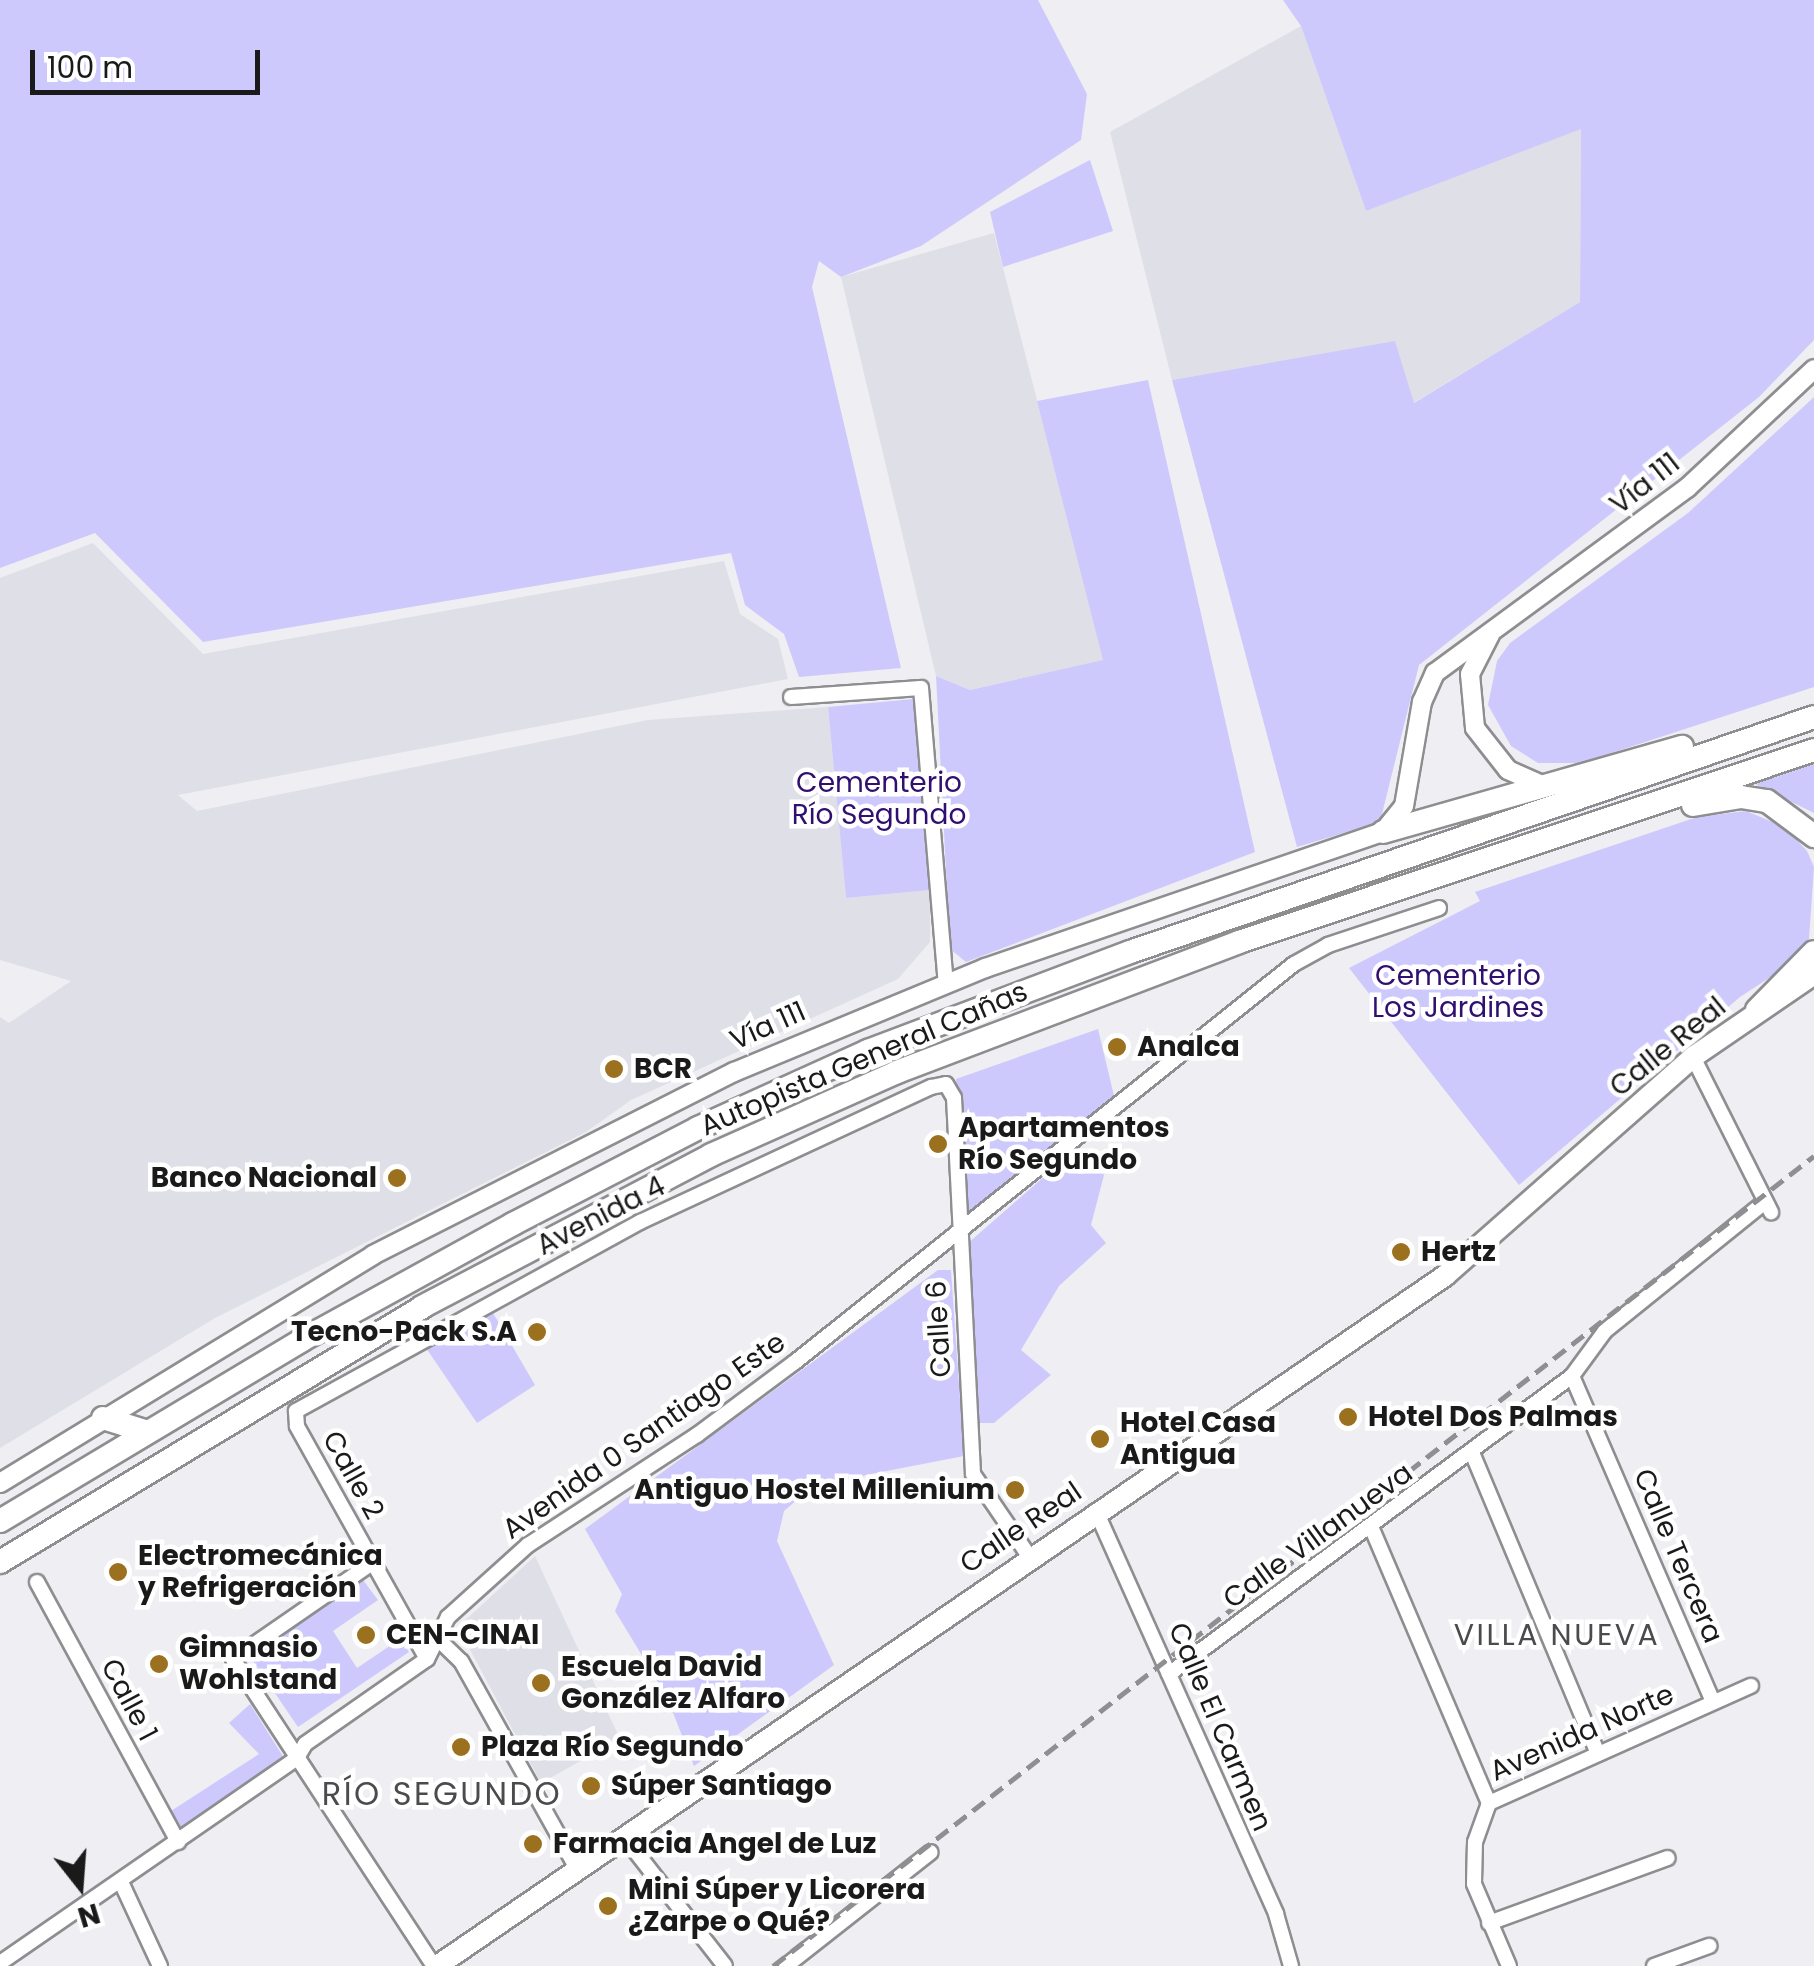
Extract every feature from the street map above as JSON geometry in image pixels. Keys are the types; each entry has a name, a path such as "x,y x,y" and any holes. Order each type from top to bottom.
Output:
{"highway":[{"path":"1383,832 1542,785 1814,714"},
{"name":"Autopista General Cañas","path":"0,1521 513,1224 698,1128 868,1051 1130,952 1814,714"},
{"name":"Autopista General Cañas","path":"0,1562 422,1306 711,1156 897,1072 1239,942 1430,882 1814,750"},
{"path":"1430,882 1714,799 1767,801 1814,836"},
{"path":"1757,1010 1814,952"},
{"path":"104,1418 148,1432"}],"main road":[{"name":"Vía 111","path":"0,1482 373,1255 772,1054 946,984 1383,832 1404,806 1429,682 1496,627 1687,488 1814,369"},
{"name":"Vía 111","path":"1496,627 1470,674 1470,711 1494,758 1542,785"},
{"name":"Calle Real","path":"436,1966 1446,1275 1693,1057 1814,974"}],"street":[{"path":"791,697 921,688 946,984"},
{"name":"Avenida 0 Santiago Este","path":"0,1964 297,1758 305,1744 427,1659 441,1642 448,1617 528,1545 697,1435 960,1234 1310,954 1440,908"},
{"name":"Calle Villanueva","path":"1169,1674 1472,1454 1572,1376 1605,1332 1768,1207 1693,1057"},
{"name":"Calle 6","path":"946,1084 954,1098 973,1474 1030,1556"},
{"name":"Avenida 4","path":"295,1419 305,1404 640,1222 946,1084"},
{"name":"Calle Tercera","path":"1572,1376 1713,1702"},
{"name":"Calle 2","path":"295,1419 427,1659"},
{"path":"1472,1454 1598,1754"},
{"name":"Calle El Carmen","path":"1096,1511 1276,1914 1290,1966"},
{"path":"1372,1528 1489,1803 1473,1867 1489,1923 1509,1966"},
{"path":"372,1563 233,1659 436,1966"},
{"name":"Calle 1","path":"36,1582 178,1842"},
{"path":"441,1642 461,1661 578,1870"},
{"name":"Avenida Norte","path":"1489,1803 1751,1686"},
{"path":"625,1838 725,1966"},
{"path":"786,1966 930,1852"},
{"path":"1489,1923 1668,1858"},
{"path":"121,1882 160,1966"},
{"path":"1654,1966 1710,1946"}],"shaded area":[{"path":"1301,26 1366,211 1581,128 1580,302 1413,403 1395,342 1172,380 1110,132"},
{"path":"994,233 1104,660 970,690 936,676 841,277"},
{"path":"93,543 203,654 724,561 740,614 778,639 788,679 178,795 197,811 648,720 828,707 846,898 930,890 930,942 898,979 631,1100 586,1132 215,1318 0,1448 0,1017 9,1023 71,981 0,960 0,578"},
{"name":"Escuela David González Alfaro","path":"535,1556 620,1739 541,1783 458,1627"}],"green space":[{"path":"0,0 1038,0 1087,94 1081,140 921,246 841,277 819,261 812,287 901,668 799,677 784,634 745,605 731,553 203,642 95,533 0,568"},
{"path":"1283,0 1814,0 1814,340 1759,397 1419,665 1380,822 1297,847 1172,380 1395,341 1414,403 1580,302 1581,129 1366,211 1301,26"},
{"path":"1090,160 1113,231 1003,267 990,212"},
{"path":"1148,380 1255,852 966,962 950,949 936,676 970,690 1103,660 1037,401"},
{"path":"1814,397 1814,687 1581,763 1538,763 1511,746 1488,705 1497,661 1510,643 1688,513"},
{"name":"Cementerio Río Segundo","path":"913,699 930,890 846,898 828,707"},
{"path":"1814,764 1814,813 1755,784"},
{"name":"Cementerio Los Jardines","path":"1746,811 1785,827 1807,851 1814,867 1809,939 1795,961 1740,997 1519,1185 1349,968 1480,901 1475,892 1697,817"},
{"path":"1098,1029 1115,1100 968,1222 962,1219 956,1079"},
{"path":"1079,1146 1104,1175 1091,1225 1106,1243 1059,1286 1021,1350 1051,1375 994,1423 978,1423 967,1244"},
{"path":"938,1270 951,1270 964,1456 866,1475 799,1498 784,1511 777,1541 834,1665 694,1766 666,1695 615,1611 622,1594 585,1529"},
{"path":"493,1313 535,1385 477,1423 424,1345"},
{"path":"363,1580 378,1600 333,1631 357,1668 400,1639 409,1652 298,1727 251,1658"},
{"path":"250,1704 284,1758 181,1827 171,1811 259,1754 229,1723"}],"railway":[{"path":"773,1966 1814,1156"}],"place":[{"name":"Analca","path":"1117,1047"},
{"name":"BCR","path":"614,1069"},
{"name":"Apartamentos Río Segundo","path":"938,1144"},
{"name":"Banco Nacional","path":"397,1178"},
{"name":"Hertz","path":"1401,1252"},
{"name":"Tecno-Pack S.A","path":"537,1332"},
{"name":"Hotel Dos Palmas","path":"1348,1417"},
{"name":"Hotel Casa Antigua","path":"1100,1439"},
{"name":"Antiguo Hostel Millenium","path":"1015,1490"},
{"name":"Electromecánica y Refrigeración","path":"118,1572"},
{"name":"CEN-CINAI","path":"366,1635"},
{"name":"Gimnasio Wohlstand","path":"159,1664"},
{"name":"Escuela David González Alfaro","path":"541,1683"},
{"name":"Plaza Río Segundo","path":"461,1747"},
{"name":"Súper Santiago","path":"591,1786"},
{"name":"Farmacia Angel de Luz","path":"533,1844"},
{"name":"Mini Súper y Licorera ¿Zarpe o Qué?","path":"608,1906"}],"district":[{"name":"VILLA NUEVA","path":"1557,1635"},
{"name":"RÍO SEGUNDO","path":"442,1794"}]}
